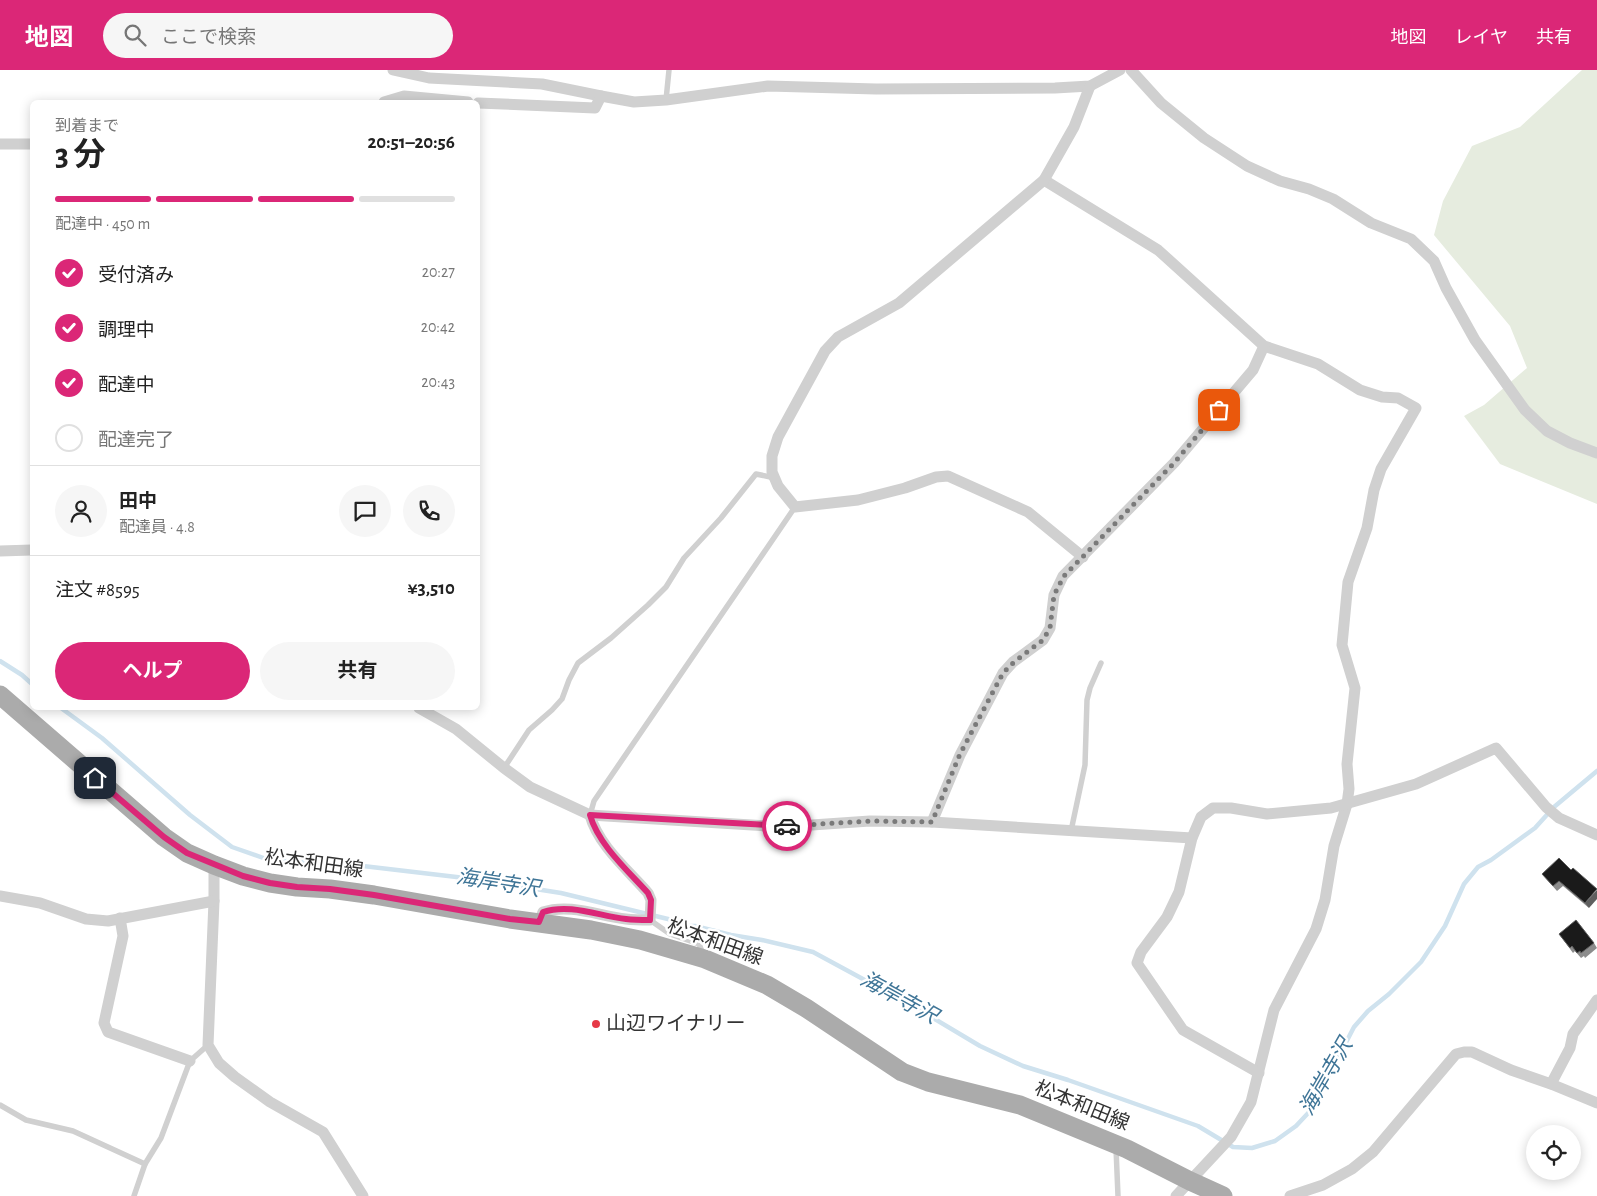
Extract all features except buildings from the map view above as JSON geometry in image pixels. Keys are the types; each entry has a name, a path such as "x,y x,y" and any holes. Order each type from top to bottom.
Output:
{"main road":[{"name":"松本和田線","path":"0,695 164,837 187,853 214,865 243,876 270,883 374,895 510,919 591,930 640,940 705,959 767,985 806,1008 902,1072 928,1082 1020,1105 1116,1144 1224,1196"}],"street":[{"path":"393,70 429,78 542,84 634,102 666,100 768,86 876,89 1055,88 1090,86 1120,70"},
{"path":"1131,70 1161,103 1204,138 1247,166 1280,181 1309,189 1333,199 1371,223 1411,239 1434,261 1446,288 1475,340 1525,410 1547,431 1570,443 1597,453"},
{"path":"1083,557 1028,512 948,476 936,477 905,488 858,500 794,507 778,486 772,472 772,456 778,436 825,351 838,338 899,303 1044,180 1074,127 1090,86"},
{"path":"391,100 404,96 447,100"},
{"path":"480,104 595,108 601,96"},
{"path":"0,144 30,144"},
{"path":"1044,180 1158,250 1264,346 1318,364 1360,390 1382,397 1398,398 1416,408 1381,469 1374,490 1367,528 1348,582 1342,645 1355,688 1347,764 1349,789 1347,804 1334,846 1325,900 1316,929 1274,1010 1251,1102 1231,1137 1176,1196"},
{"path":"932,822 960,754 1003,673 1043,640 1050,628 1054,595 1064,576 1174,463 1253,370 1264,346"},
{"path":"0,551 30,550"},
{"path":"423,710 456,729 530,787 590,815 782,827 870,821 932,822 1192,838"},
{"path":"1259,1073 1183,1030 1137,963 1141,952 1167,917 1178,892 1192,838 1201,817 1213,808 1231,808 1267,814 1331,808 1416,784 1496,748 1546,807 1559,818 1597,835"},
{"path":"539,922 543,912 559,909 570,909 626,919 650,920 651,900 648,893 604,843 594,828 590,815"},
{"path":"214,865 208,1045 219,1063 235,1077 270,1102 323,1132 363,1196"},
{"path":"0,896 40,903 86,920 108,921 214,901"},
{"path":"120,918 122,936 104,1023 108,1032 190,1061"},
{"path":"1552,1084 1570,1048 1573,1034 1597,1000"},
{"path":"1290,1196 1322,1185 1345,1173 1374,1152 1456,1054 1472,1052 1511,1070 1552,1084 1597,1103"}],"lane":[{"path":"666,100 669,70"},
{"path":"504,768 529,730 562,699 578,663 610,638 666,588 684,558 721,518 756,474 775,478"},
{"path":"590,815 594,801 794,507"},
{"path":"1071,831 1084,765 1087,700 1101,663"},
{"path":"650,920 670,934 699,944 705,959"},
{"path":"134,1196 145,1164 161,1138 190,1061 208,1045"},
{"path":"0,1105 26,1120 74,1131 145,1164"},
{"path":"1116,1144 1118,1196"}],"shaded area":[{"path":"1582,70 1597,70 1597,504 1500,464 1464,416 1484,405 1527,368 1510,326 1434,235 1443,201 1472,146 1520,127"}],"waterway":[{"name":"海岸寺沢","path":"0,661 30,682"},
{"name":"海岸寺沢","path":"64,710 102,738 190,815 232,847 269,860 363,866 499,882 561,893 672,920 685,926 695,926 813,952 874,985 900,996 980,1046 1023,1066 1198,1126 1233,1147 1252,1148 1275,1141 1296,1126 1311,1110 1354,1027 1368,1011 1389,994 1421,962 1445,926 1464,884 1478,867 1491,860 1535,828 1554,807 1597,771"}],"way so far":[{"path":"787,826 870,821 932,822 960,754 1003,673 1043,640 1050,628 1054,595 1064,576 1174,463 1219,410"}],"place":[{"name":"山辺ワイナリー","path":"596,1024"}],"route":[{"path":"95,778 164,837 187,853 243,876 270,883 374,895 510,919 539,922 543,912 559,909 570,909 626,919 650,920 651,900 648,893 604,843 594,828 590,815 787,826"}]}
